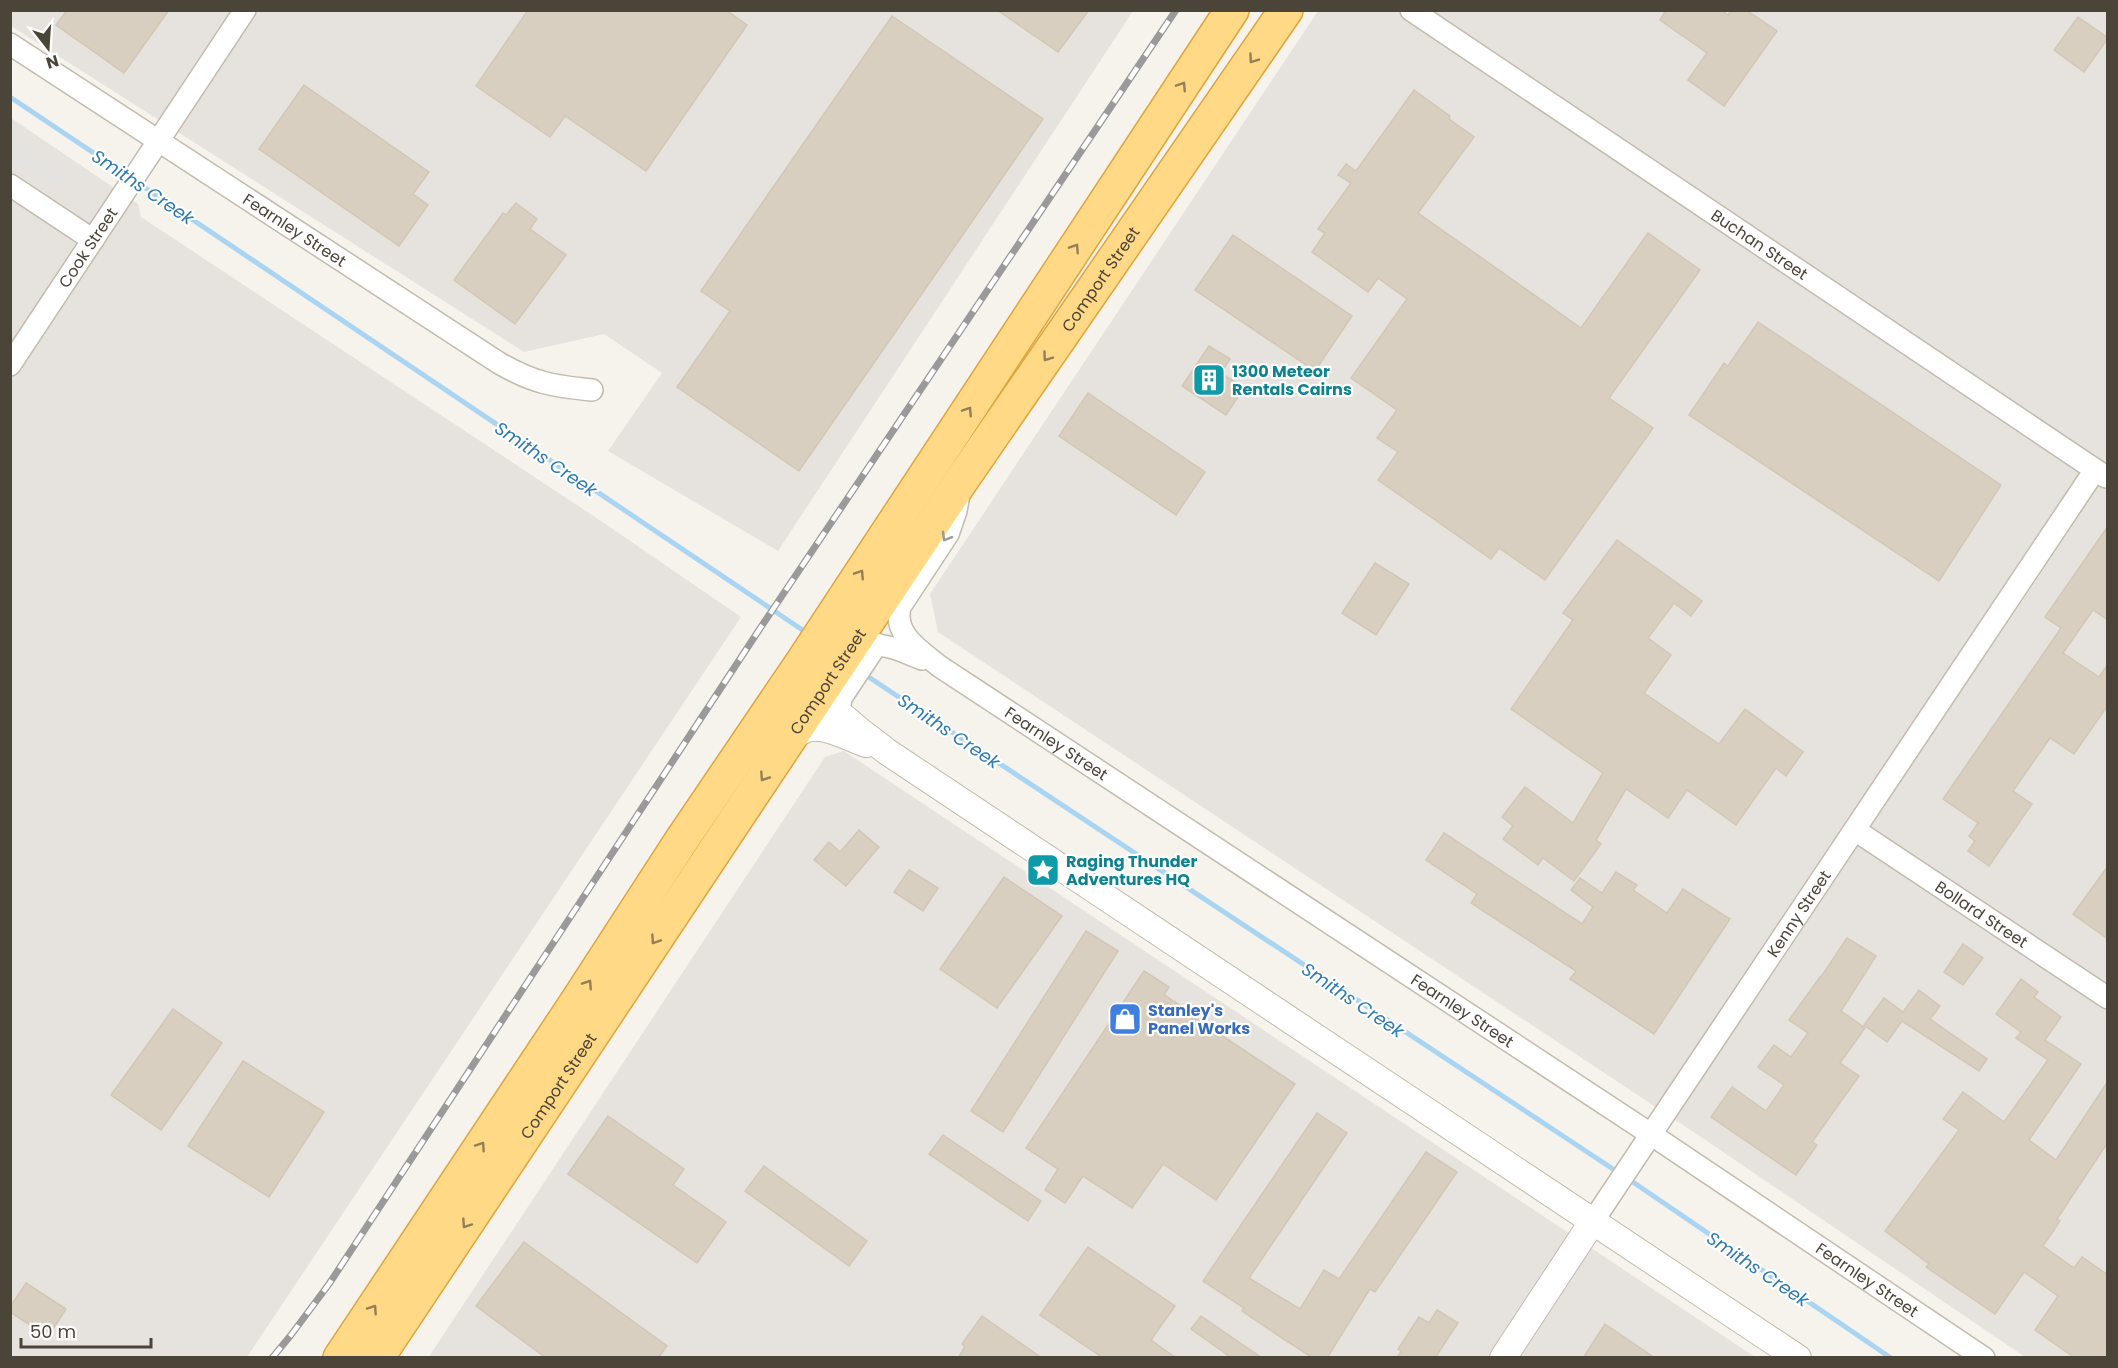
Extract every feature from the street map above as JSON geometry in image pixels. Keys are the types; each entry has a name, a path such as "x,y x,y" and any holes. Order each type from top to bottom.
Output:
{"highway":[{"name":"Comport Street","path":"340,1358 1232,10"},
{"name":"Comport Street","path":"377,1358 789,739 848,667 961,482 1286,10"}],"street":[{"name":"Cook Street","path":"10,365 245,10"},
{"name":"Buchan Street","path":"1412,10 2101,474"},
{"name":"Fearnley Street","path":"10,44 152,150 499,363 525,377 548,385 592,390"},
{"path":"10,185 93,240"},
{"name":"Kenny Street","path":"1503,1358 1855,830 2101,474"},
{"name":"Fearnley Street","path":"961,482 952,527 905,599 898,614 898,621 906,638 939,666 1652,1135 1984,1358"},
{"name":"Fearnley Street","path":"848,667 884,645 939,666"},
{"path":"848,667 852,724 886,751 1798,1358"},
{"path":"681,841 713,814 780,714 799,700 805,699 848,667"},
{"path":"789,739 809,728 824,729 886,751"},
{"name":"Bollard Street","path":"1855,830 2108,998"}],"shaded area":[{"path":"10,11 1133,11 778,551 608,451 662,373 604,334 524,352 11,26"},
{"path":"1318,11 2107,11 2107,1357 2025,1357 1701,1137 938,632 930,594"},
{"path":"11,118 138,204 141,217 604,523 741,617 247,1357 11,1357"},
{"path":"11,134 72,176 49,186 11,160"},
{"path":"844,751 1755,1357 428,1358 825,757"}],"building":[{"path":"67,10 169,10 124,73 56,25"},
{"path":"528,10 726,10 747,25 646,171 565,116 550,137 476,86"},
{"path":"997,10 1089,10 1058,52"},
{"path":"1666,10 1721,10 1728,15 1732,10 1746,10 1777,31 1724,106 1688,80 1707,53 1660,20"},
{"path":"892,16 1043,119 799,471 677,387 730,311 701,291"},
{"path":"2078,17 2108,38 2084,72 2054,50"},
{"path":"304,85 429,172 413,194 428,205 399,246 259,149"},
{"path":"1414,90 1474,137 1418,213 1581,328 1648,233 1700,270 1609,398 1653,428 1545,580 1499,548 1491,559 1378,480 1398,452 1377,438 1397,410 1351,378 1407,299 1378,278 1368,292 1312,252 1325,233 1318,229 1351,183 1338,175 1346,164 1356,171"},
{"path":"516,203 537,219 530,229 566,255 515,324 454,280 503,213 506,215"},
{"path":"1233,235 1352,316 1315,371 1195,290"},
{"path":"1758,322 2001,485 1939,581 1689,415 1724,363 1728,366"},
{"name":"1300 Meteor Rentals Cairns","path":"1209,346 1230,359 1221,373 1244,388 1226,415 1182,386"},
{"path":"1088,393 1205,472 1176,515 1059,436"},
{"path":"2108,526 2108,620 2093,610 2063,653 2099,677 2108,664 2108,705 2074,754 2050,738 2013,791 2032,804 1989,866 1968,851 1975,841 1969,836 1978,823 1943,799 2061,628 2045,617"},
{"path":"1617,540 1702,601 1691,616 1674,603 1648,638 1671,655 1644,693 1719,744 1745,709 1803,752 1786,776 1776,768 1736,825 1687,790 1668,818 1626,789 1596,840 1601,844 1574,881 1543,858 1538,865 1503,839 1513,826 1502,817 1525,787 1573,823 1603,773 1511,709 1573,620 1563,613"},
{"path":"1375,563 1409,584 1376,635 1342,613"},
{"path":"859,830 879,847 846,886 814,860 829,842 840,852"},
{"path":"1444,833 1582,924 1593,907 1571,890 1580,878 1602,893 1616,872 1637,885 1633,890 1667,913 1683,889 1730,919 1654,1034 1570,979 1576,971 1471,903 1477,894 1426,860"},
{"path":"2108,866 2108,939 2073,914"},
{"path":"909,870 938,888 923,911 894,892"},
{"path":"1004,877 1062,916 997,1008 940,969"},
{"path":"1086,931 1118,951 1003,1132 971,1111"},
{"path":"1847,938 1876,956 1841,1011 1865,1028 1840,1063 1859,1076 1812,1142 1817,1145 1796,1175 1711,1117 1732,1087 1766,1111 1784,1085 1758,1067 1774,1045 1791,1057 1808,1033 1789,1020"},
{"path":"1963,944 1983,958 1963,985 1944,972"},
{"path":"1144,971 1169,987 1164,995 1295,1084 1216,1200 1163,1164 1132,1208 1083,1176 1065,1203 1045,1190 1058,1169 1026,1148"},
{"path":"2021,979 2038,992 2034,997 2061,1017 2045,1040 2081,1064 2029,1140 2056,1160 2108,1081 2108,1142 2057,1219 2060,1221 2043,1246 2074,1268 2082,1257 2108,1275 2108,1358 2075,1358 2035,1330 2058,1296 2024,1272 1995,1314 1926,1267 1929,1264 1885,1231 1959,1130 1943,1119 1963,1092 2004,1122 2048,1060 2016,1038 2021,1032 1996,1014"},
{"path":"1919,990 1940,1006 1930,1019 1987,1059 1979,1071 1902,1021 1887,1042 1864,1025 1884,998 1903,1012"},
{"path":"173,1009 222,1043 161,1130 111,1095"},
{"path":"243,1061 324,1112 269,1197 188,1146"},
{"path":"1317,1113 1347,1133 1249,1278 1300,1309 1324,1270 1339,1279 1426,1152 1457,1172 1375,1292 1370,1289 1327,1358 1313,1358 1242,1311 1244,1308 1203,1281"},
{"path":"608,1116 684,1169 673,1185 726,1222 697,1263 568,1174"},
{"path":"943,1135 1041,1201 1028,1221 929,1154"},
{"path":"764,1166 867,1241 849,1266 745,1191"},
{"path":"524,1242 667,1346 658,1358 546,1358 476,1306"},
{"path":"1088,1247 1175,1306 1151,1340 1176,1358 1103,1358 1040,1315"},
{"path":"26,1283 66,1309 48,1337 10,1312 10,1307"},
{"path":"1437,1310 1458,1323 1435,1358 1397,1358 1401,1351 1398,1349 1419,1317 1429,1323"},
{"path":"982,1316 1042,1358 958,1358 965,1347 962,1344"},
{"path":"1201,1316 1262,1358 1232,1358 1191,1329"},
{"path":"1605,1324 1655,1358 1583,1358"}],"waterway":[{"name":"Smiths Creek","path":"10,97 128,176"},
{"name":"Smiths Creek","path":"135,181 807,633"},
{"name":"Smiths Creek","path":"864,674 1619,1173"},
{"name":"Smiths Creek","path":"1627,1178 1891,1358"}],"railway":[{"path":"272,1358 329,1284 759,630 1176,10"}],"place":[{"name":"1300 Meteor Rentals Cairns","path":"1209,380"},
{"name":"Raging Thunder Adventures HQ","path":"1043,870"},
{"name":"Stanley's Panel Works","path":"1125,1019"}]}
